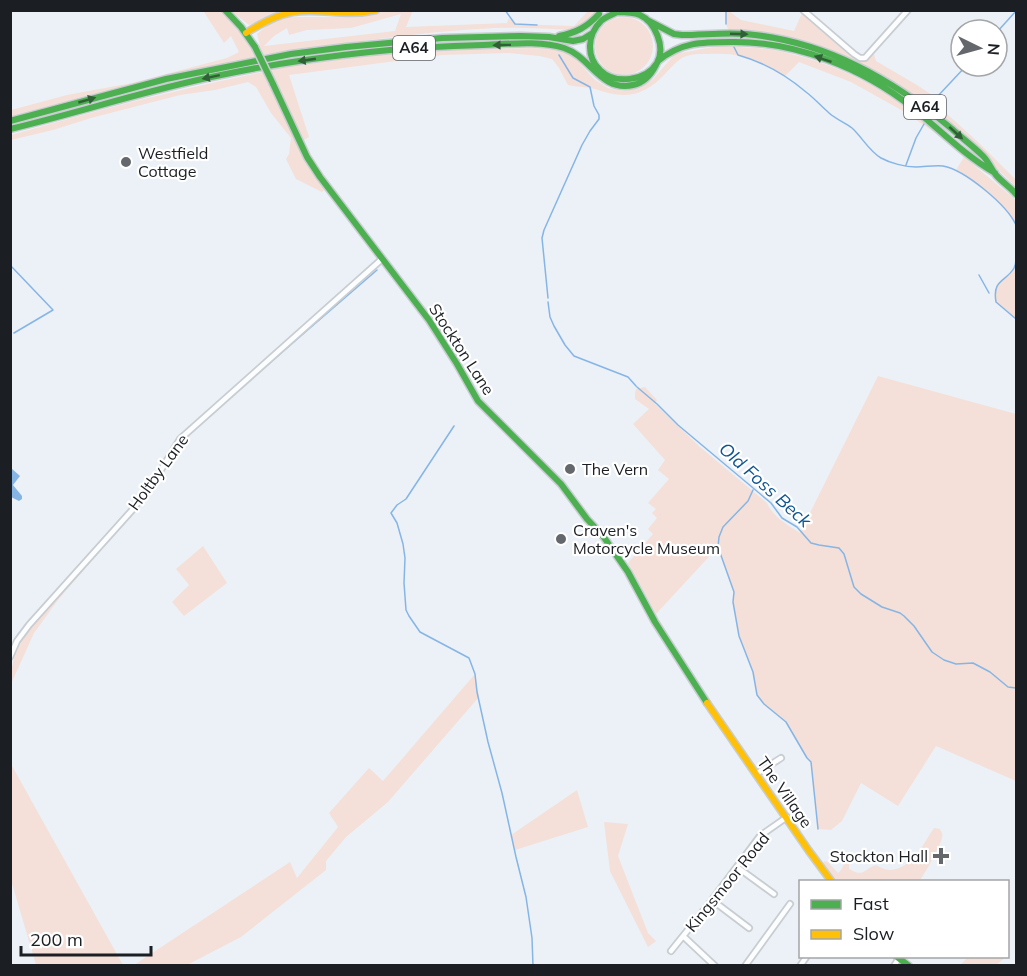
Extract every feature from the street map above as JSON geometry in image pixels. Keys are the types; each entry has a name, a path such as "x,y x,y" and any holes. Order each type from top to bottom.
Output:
{"main road":[{"name":"Stockton Lane","path":"225,10 234,18 255,47 307,157 320,177 443,340 478,401 528,449 603,536 628,572 655,622 716,717"},
{"path":"246,33 285,14 305,12 358,15 376,10"},
{"path":"593,31 601,20 611,15 634,11 647,20 653,28 660,47 657,63 642,74 629,79 606,76 592,61 589,46 593,31 600,12"},
{"name":"A64","path":"634,11 656,25"},
{"path":"549,37 580,31 588,27 600,12"},
{"name":"A64","path":"647,20 674,34 749,34 782,39 806,45 856,64 923,105 986,160 996,174 1017,194"},
{"name":"A64","path":"10,121 166,79 291,54 431,39 521,36 573,40 583,39 593,31"},
{"name":"A64","path":"10,129 169,86 249,69 347,54 443,46 560,47 577,54 609,83 630,86 643,82 652,74 657,63 671,51 685,45 730,41 762,43 802,52 854,71 920,112 981,166 996,174"},
{"name":"The Village","path":"716,717 831,880"},
{"path":"898,958 909,966"}],"street":[{"path":"803,10 860,58 865,58 908,10"},
{"name":"Holtby Lane","path":"10,657 17,641 29,625 134,508 180,439 382,259"},
{"path":"10,641 17,641"},
{"path":"756,774 781,758"},
{"name":"Kingsmoor Road","path":"671,951 760,836 787,818"},
{"path":"737,867 774,894"},
{"path":"712,900 749,928"},
{"path":"745,966 790,904"},
{"path":"683,936 715,966"},
{"path":"894,966 898,958"},
{"path":"804,961 811,966"}],"shaded area":[{"path":"413,10 406,27 507,23 509,18 515,24 574,26 588,11 596,11 586,22 572,30 495,28 437,32 262,55 257,34 271,22 288,17 364,17 380,11","holes":["401,14 395,31 264,46 287,28 289,35 307,30 351,28"]},
{"path":"204,11 220,11 239,30 257,58 11,118 11,110 67,95 132,83 227,58 239,52 231,36 224,43"},
{"path":"231,11 288,11 249,25"},
{"path":"726,11 741,20 794,31 802,13 851,55 866,62 874,54 876,61 938,99 936,104 1016,180 1016,187 927,104 883,75 757,32 728,29"},
{"path":"618,17 630,17 645,25 653,40 653,52 645,67 630,75 618,75 603,67 595,52 595,40 603,25"},
{"path":"724,45 779,51 850,74 891,97 950,143 903,111 851,82 799,62 785,76 747,57 729,54 696,54 685,57 651,86 629,95 568,85 552,59 508,53 442,55 289,75 309,137 304,140 268,69 390,53 468,49 560,49 574,57 594,79 608,88 624,91 640,88 653,79 675,54"},
{"path":"263,72 307,164 324,190 322,192 296,179 286,159 291,138 271,113 256,87 248,82 180,95 11,140 11,135 73,117"},
{"path":"964,157 1016,200 1016,225 999,202 956,170"},
{"path":"1016,259 1016,319 996,302 995,295 1000,282 1014,268"},
{"path":"878,376 1016,414 1016,781 936,746 898,806 861,783 842,821 831,830 818,829 811,762 786,722 764,704 757,695 753,672 739,636 733,602 734,592 718,547 656,614 628,563 653,534 648,529 657,518 652,513 656,509 648,503 669,479 658,470 665,460 633,424 649,409 635,399 635,393 636,389 645,387 657,400 655,404 700,447 767,503 777,517 800,533"},
{"path":"203,546 227,583 184,616 172,602 189,585 176,569"},
{"path":"101,550 58,600 34,633 11,684 15,654 22,640 44,612"},
{"path":"475,674 479,697 388,802 346,837 326,861 326,870 241,937 187,965 134,965 290,862 297,878 338,827 329,813 369,768 383,781"},
{"path":"11,764 123,965 36,965 11,880"},
{"path":"577,790 588,827 515,850 511,835"},
{"path":"604,822 628,824 618,856 648,933 656,941 648,947 610,871"},
{"path":"934,828 940,829 942,838 939,847 920,880 836,880 823,864 824,861 828,862 838,873 849,857 849,869 861,873 876,865 888,870 898,869 916,855"},
{"path":"967,958 1005,958 996,965 960,965"}],"water":[{"path":"11,468 20,476 13,485 22,496 19,501 11,497"}],"waterway":[{"name":"Old Foss Beck","path":"505,10 515,24 537,25"},
{"path":"726,10 726,24"},
{"path":"1009,19 1016,11"},
{"path":"734,47 738,55 765,65 798,86 832,115 852,128 881,158 907,166 943,166 952,169 973,181 995,199 1016,225"},
{"name":"Old Foss Beck","path":"548,298 542,238 544,230 582,145 599,119 590,87 573,78 559,55"},
{"path":"936,98 955,78"},
{"path":"906,165 924,124"},
{"path":"1016,259 1014,268 1000,282 995,295 996,302 1016,319"},
{"path":"10,265 53,310 14,333"},
{"path":"259,372 377,270"},
{"path":"979,275 989,293"},
{"name":"Old Foss Beck","path":"548,302 554,326 574,356 628,377 636,386"},
{"name":"Old Foss Beck","path":"637,387 678,425 771,503 782,518 797,527 811,543 839,548 844,554 854,587 882,607 904,616 932,652 956,664 973,663 990,672 1008,687 1016,688"},
{"path":"454,426 406,499 391,513 397,523 403,544 406,610 409,616 420,632 469,658 475,674 488,742 526,897 532,938 533,966"},
{"path":"753,490 748,501 723,527 718,547 734,592 733,602 739,636 753,672 757,695 764,704 786,722 811,762 818,829"}],"traffic: fast":[{"path":"225,10 255,47"},
{"path":"617,12 640,15 650,23 658,36 659,57 657,63 646,74 630,79 614,78 600,70 592,59 590,46 596,27 617,12"},
{"path":"559,36 581,29 599,14"},
{"path":"647,20 674,34 738,33 775,38 803,45 856,65 906,94 952,129 983,156 996,175 1016,194"},
{"path":"10,121 166,79 291,54 442,38 521,36 573,41 591,34"},
{"path":"10,129 221,75 318,58 384,51 513,43 545,44 573,52 604,79 622,86 641,82 656,65"},
{"path":"658,61 675,50 701,43 755,43 804,52 850,69 893,94 995,173"},
{"path":"255,47 273,84"},
{"path":"273,84 307,157 320,177 429,320 478,401 561,484 603,536 628,572 655,622 707,703"},
{"path":"899,958 909,966"}],"traffic: slow":[{"path":"246,33 268,20 293,12 354,13 376,10"},
{"path":"707,703 831,880"}],"place":[{"name":"Westfield Cottage","path":"126,162"},
{"name":"The Vern","path":"570,469"},
{"name":"Craven's Motorcycle Museum","path":"561,539"},
{"name":"Stockton Hall","path":"941,856"}]}
